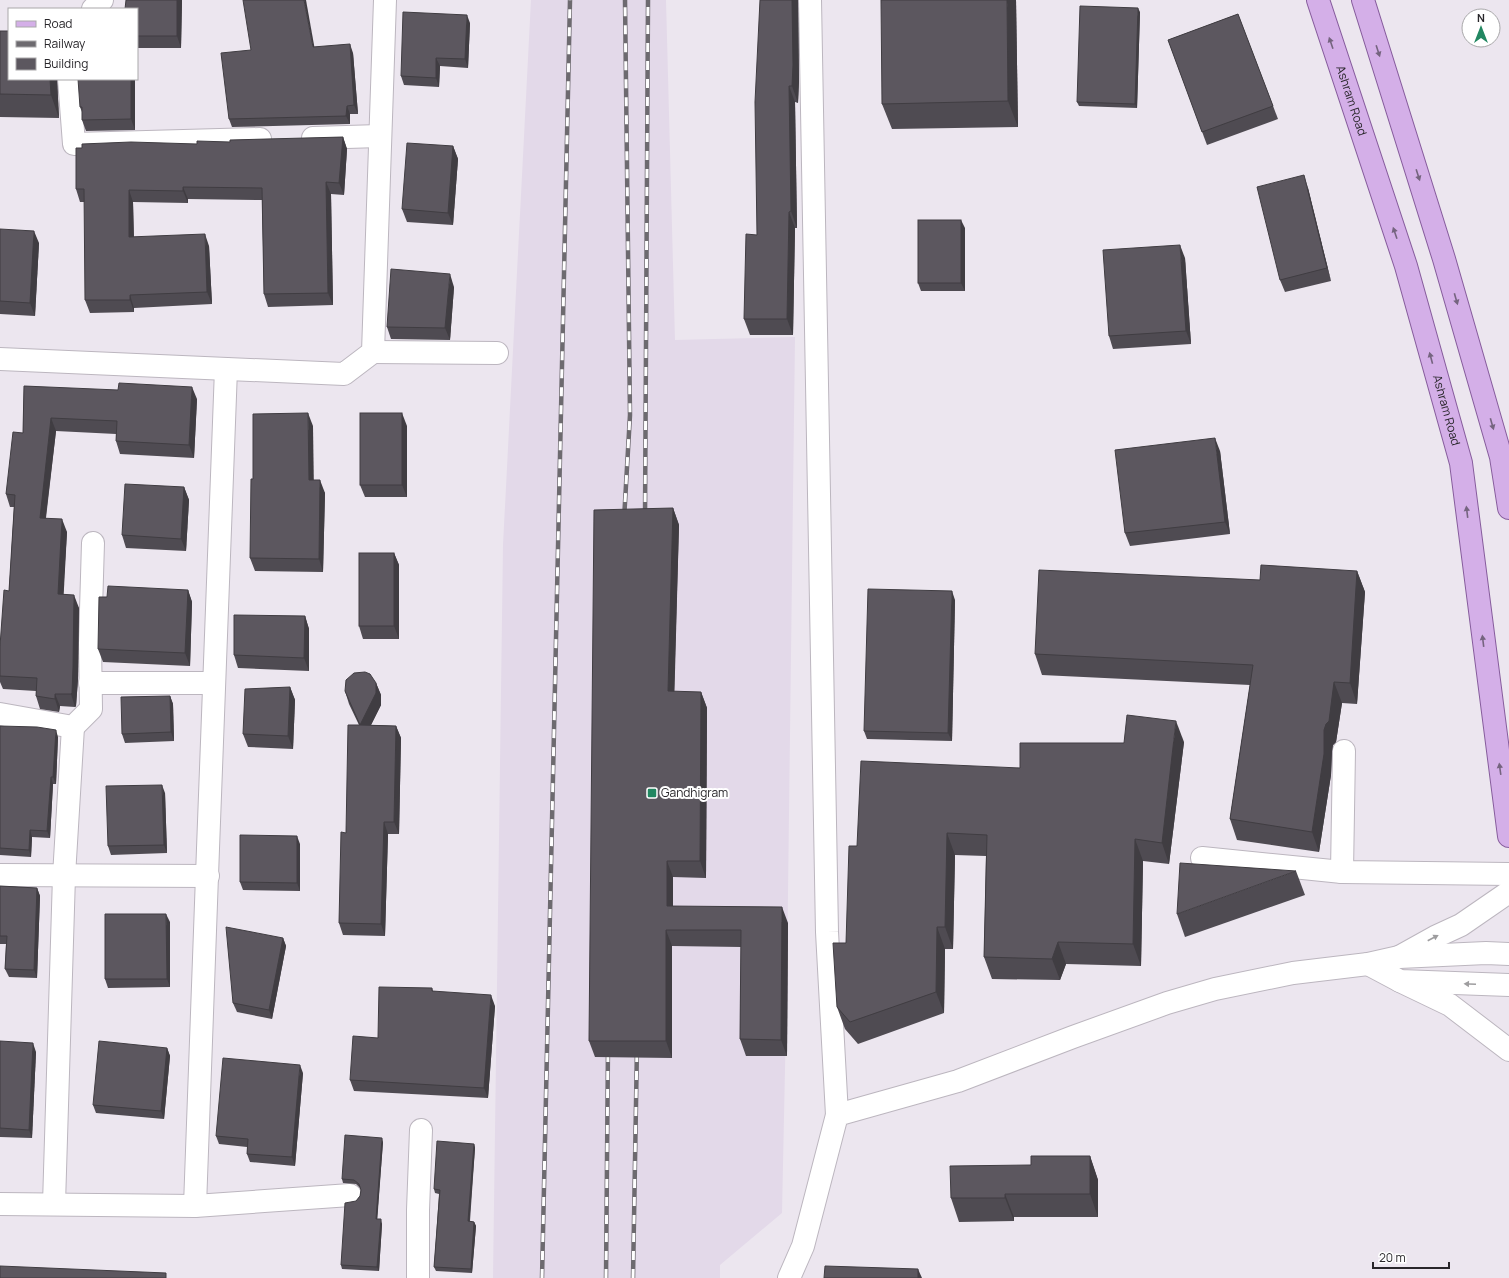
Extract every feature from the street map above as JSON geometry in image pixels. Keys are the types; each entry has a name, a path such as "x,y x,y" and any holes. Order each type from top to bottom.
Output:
{"main road":[{"name":"Ashram Road","path":"1318,0 1406,266 1460,463 1509,836"},
{"path":"1363,0 1444,259 1501,457 1509,508"}],"street":[{"path":"94,8 102,0"},
{"path":"373,352 385,0"},
{"path":"789,1278 804,1246 837,1115 826,909 810,0"},
{"path":"70,80 74,144 380,136"},
{"path":"0,359 344,374 373,352 497,353"},
{"path":"195,1206 208,876 213,683 226,369"},
{"path":"54,1204 64,876 73,727 91,709 90,643 93,543"},
{"path":"90,683 213,683"},
{"path":"0,714 73,727"},
{"path":"1342,872 1344,751"},
{"path":"1202,858 1342,872 1509,874"},
{"path":"0,875 208,876"},
{"path":"1399,957 1435,936 1461,925 1509,892"},
{"path":"837,1115 958,1081 1138,1014 1215,989 1293,972 1368,964 1399,957 1509,954"},
{"path":"1368,964 1450,1005 1509,1050"},
{"path":"1400,981 1509,985"},
{"path":"418,1278 418,1210 421,1130"},
{"path":"0,1204 195,1206 350,1195"}],"shaded area":[{"path":"531,0 666,0 675,340 795,337 787,973 782,1213 720,1265 720,1278 493,1278 503,545"}],"building":[{"path":"126,0 177,0 177,36 138,36 138,8 125,8"},
{"path":"243,0 304,0 313,47 350,44 354,105 347,106 346,116 229,119 221,53 251,50"},
{"path":"760,0 792,0 793,65 792,86 789,86 791,211 789,212 787,319 744,319 746,234 757,235 755,102"},
{"path":"881,0 1007,0 1008,101 882,104"},
{"path":"1080,6 1138,8 1135,104 1077,102"},
{"path":"403,12 467,15 465,59 436,58 436,78 401,76"},
{"path":"1238,14 1273,106 1202,132 1168,40"},
{"path":"0,31 8,31 8,80 50,80 51,95 0,94"},
{"path":"78,80 131,80 131,119 82,120 82,107 80,107"},
{"path":"343,137 339,183 326,182 328,293 264,294 262,188 183,187 183,191 129,190 129,237 205,234 207,292 130,295 130,300 85,300 84,189 76,189 76,148 82,148 82,144 131,142 197,144 197,141 230,142 230,140"},
{"path":"407,143 453,146 448,213 402,209"},
{"path":"1304,175 1327,268 1280,280 1257,187"},
{"path":"918,220 961,220 961,283 918,283"},
{"path":"0,229 34,231 30,303 0,301"},
{"path":"1180,245 1186,331 1109,336 1103,250"},
{"path":"391,269 450,274 445,328 387,327"},
{"path":"119,383 192,387 189,445 116,441 117,421 51,418 40,518 62,519 58,594 74,595 72,693 55,694 55,699 36,696 37,678 0,676 0,646 4,590 9,591 15,495 6,494 13,432 23,433 24,386 118,390"},
{"path":"308,413 309,480 320,480 319,559 250,558 251,479 253,479 253,414"},
{"path":"360,413 402,413 402,485 360,485"},
{"path":"1215,438 1225,522 1125,533 1115,450"},
{"path":"125,484 184,487 181,539 122,535"},
{"name":"Gandhigram","path":"673,508 668,691 701,692 700,861 667,861 667,906 782,907 781,1040 740,1039 741,930 666,930 666,1041 589,1041 594,510"},
{"path":"359,553 394,553 394,626 359,626"},
{"path":"1261,565 1357,571 1350,683 1334,682 1329,721 1324,730 1324,754 1312,832 1230,819 1253,665 1035,654 1039,570 1260,580"},
{"path":"108,586 188,590 185,653 98,649 99,597 107,597"},
{"path":"868,589 952,591 948,733 864,731"},
{"path":"234,615 305,616 304,658 234,655"},
{"path":"365,672 370,674 376,683 376,693 360,725 345,691 346,680 354,673"},
{"path":"290,687 288,736 243,734 245,689"},
{"path":"170,696 171,732 122,734 121,697"},
{"path":"1127,715 1176,721 1162,843 1135,839 1133,944 1058,942 1052,959 984,957 987,835 947,833 945,927 937,927 936,992 850,1022 837,1007 833,943 846,943 849,846 857,846 861,761 1020,768 1020,743 1124,743"},
{"path":"348,725 396,726 394,822 384,822 381,924 339,923 341,832 346,833"},
{"path":"0,726 37,727 56,730 47,831 30,830 29,850 0,848"},
{"path":"162,785 164,845 108,846 106,786"},
{"path":"240,835 297,836 297,883 240,882"},
{"path":"1180,863 1296,871 1177,914"},
{"path":"0,886 37,888 34,970 5,969 7,936 0,936"},
{"path":"105,914 166,914 167,979 105,979"},
{"path":"226,927 283,938 269,1010 233,1003"},
{"path":"379,987 432,988 432,991 491,995 484,1088 350,1080 353,1036 378,1038"},
{"path":"0,1041 33,1043 29,1130 0,1128"},
{"path":"99,1041 167,1048 161,1111 93,1105"},
{"path":"223,1058 300,1065 292,1157 247,1154 248,1139 216,1136"},
{"path":"345,1135 382,1138 376,1219 381,1219 377,1267 341,1265 345,1203 356,1201 360,1196 361,1190 359,1184 354,1180 342,1179"},
{"path":"437,1141 474,1144 468,1221 474,1222 471,1269 434,1267 440,1190 434,1189"},
{"path":"1031,1156 1090,1156 1090,1194 1005,1194 1005,1198 951,1198 950,1166 1031,1165"},
{"path":"0,1266 166,1273 166,1278 0,1278"},
{"path":"825,1266 918,1269 918,1278 824,1278"}],"railway":[{"path":"542,1278 570,0"},
{"path":"624,520 630,415 625,0"},
{"path":"645,520 648,0"},
{"path":"606,1278 608,1046"},
{"path":"633,1278 637,1046"}],"place":[{"name":"Gandhigram","path":"652,793"}]}
